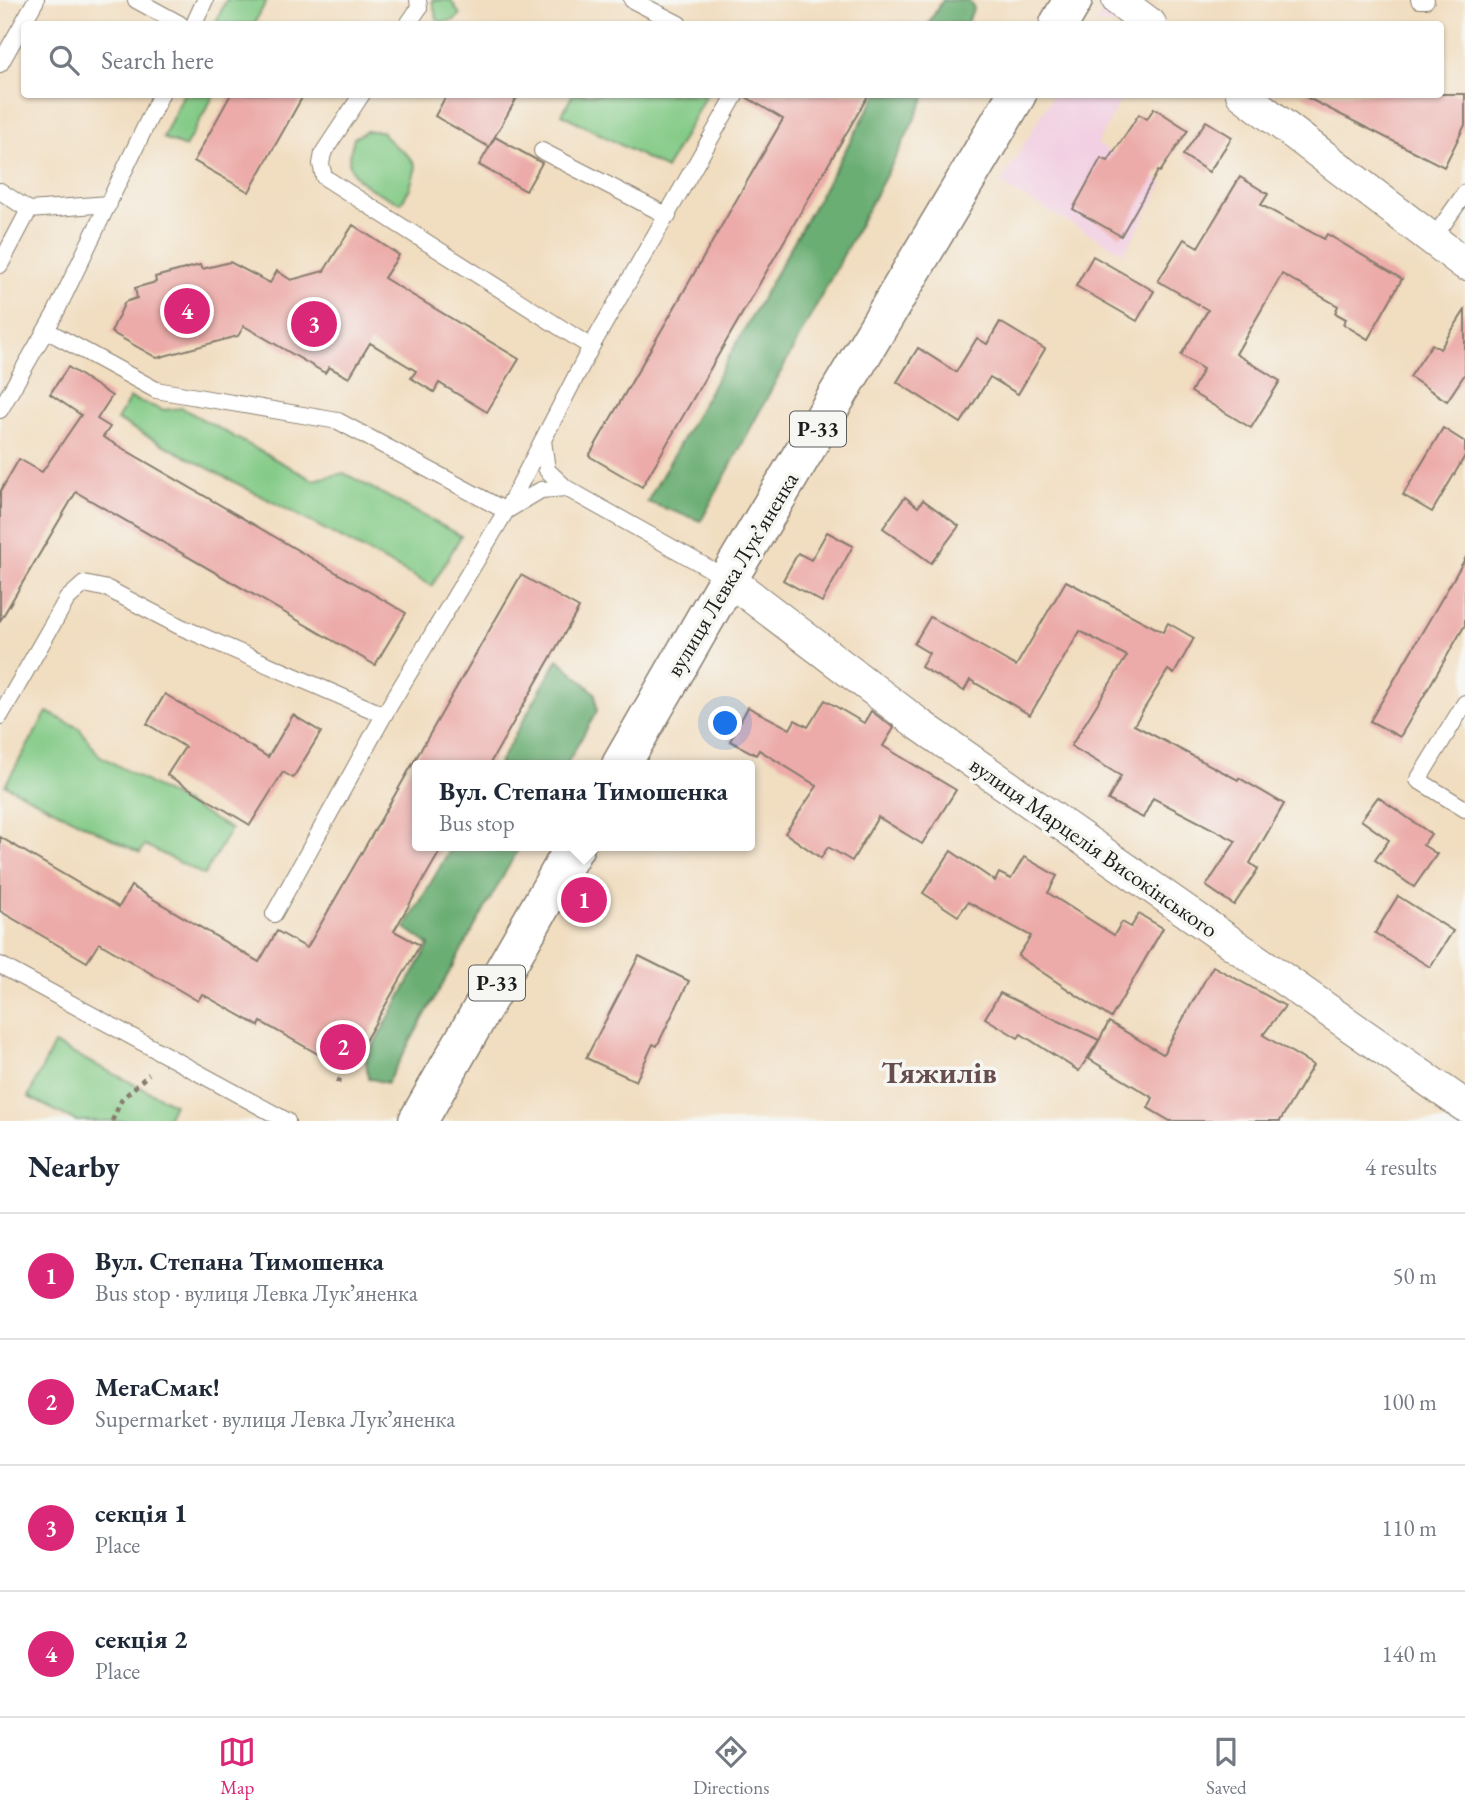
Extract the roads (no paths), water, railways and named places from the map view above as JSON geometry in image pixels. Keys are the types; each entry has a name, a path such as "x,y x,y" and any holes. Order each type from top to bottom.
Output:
{"main road":[{"path":"1061,21 1073,0"},
{"name":"вулиця Левка Лукʼяненка","path":"624,760 728,579 1015,98"},
{"path":"610,760 611,750 650,682 685,653"},
{"name":"Р-33","path":"428,1116 572,851"}],"street":[{"path":"1118,0 1146,21"},
{"path":"1247,98 1465,264"},
{"name":"вулиця Марцелія Високінського","path":"728,579 920,725 1465,1106"}],"lane":[{"path":"24,21 36,0"},
{"path":"136,0 174,21"},
{"path":"195,21 205,0"},
{"path":"410,21 419,8 418,0"},
{"path":"632,0 673,21"},
{"path":"1419,0 1426,0"},
{"path":"0,64 21,27"},
{"path":"0,410 46,330 159,98"},
{"path":"359,98 323,153 321,164 324,177 591,347"},
{"path":"274,914 384,715 506,512 591,347 734,98"},
{"path":"542,151 668,216"},
{"path":"0,191 29,210 109,204"},
{"path":"1432,240 1465,192"},
{"path":"0,265 29,210"},
{"path":"46,330 156,390 338,421 506,512"},
{"path":"543,440 547,470 566,488 728,579"},
{"path":"506,512 541,490 566,488"},
{"path":"0,716 67,599 84,584 108,589 181,627 384,715"},
{"path":"1465,703 1418,780 1465,809"},
{"path":"0,965 287,1121"}],"place":[{"name":"секція 2","path":"187,311"},
{"name":"секція 1","path":"314,324"},
{"name":"Вул. Степана Тимошенка","path":"584,900"},
{"name":"МегаСмак!","path":"343,1047"}],"district":[{"name":"Тяжилів","path":"939,1073"}]}
